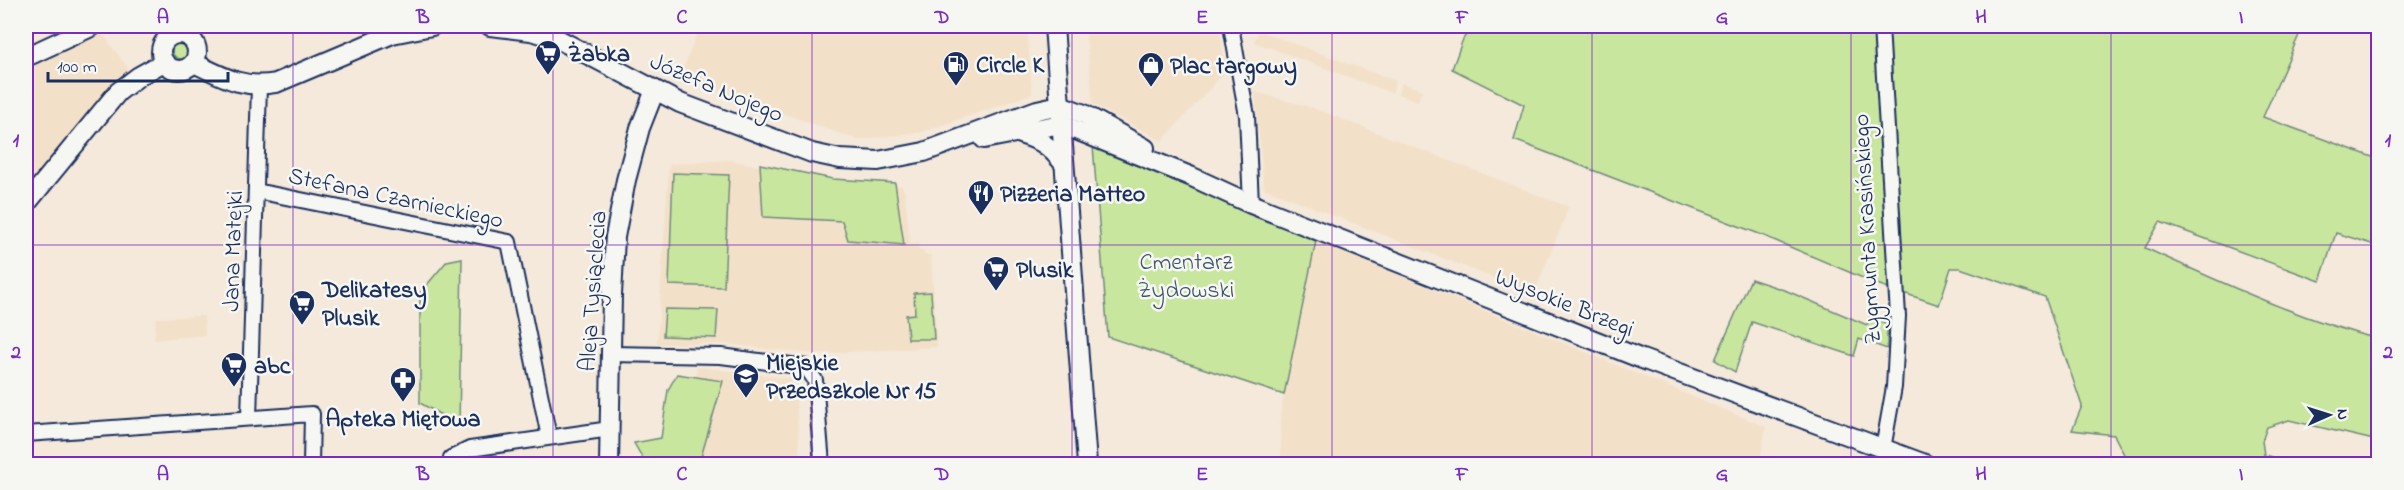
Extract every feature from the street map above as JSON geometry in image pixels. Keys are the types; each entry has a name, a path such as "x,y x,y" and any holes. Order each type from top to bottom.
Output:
{"street":[{"path":"26,57 93,26"},
{"path":"194,63 234,82 259,86 276,83 392,34 432,26"},
{"name":"Józefa Nojego","path":"490,26 532,28 680,104 821,155 840,159 878,161 1061,124"},
{"path":"1054,26 1087,465"},
{"path":"1231,26 1247,116 1251,204"},
{"name":"Zygmunta Krasińskiego","path":"1881,26 1898,316 1894,387 1882,457"},
{"path":"193,31 197,57 194,63 190,67 178,70 167,66 161,50 166,39 193,31"},
{"path":"26,204 118,92 139,76 164,62"},
{"name":"Jana Matejki","path":"249,418 259,86"},
{"name":"Aleja Tysiąclecia","path":"609,465 610,354 615,237 640,128 655,90"},
{"name":"Józefa Nojego","path":"931,150 1037,110 1060,105"},
{"name":"Wysokie Brzegi","path":"1060,105 1084,114 1190,176"},
{"name":"Wysokie Brzegi","path":"1061,124 1190,176 1251,204 1882,457 1925,465"},
{"path":"1016,133 1041,141 1051,148 1064,164"},
{"name":"Stefana Czarnieckiego","path":"256,191 509,242 549,437"},
{"path":"610,354 721,356 806,367 815,380 822,465"},
{"path":"26,434 312,414 311,465"},
{"path":"451,465 451,458 470,449 609,429"}],"shaded area":[{"path":"700,26 1027,26 1032,94 923,132 858,140 680,77"},
{"name":"Plac targowy","path":"1085,26 1219,26 1226,71 1162,141 1093,104"},
{"path":"100,30 129,70 26,192 26,68"},
{"path":"1259,31 1396,81 1392,93 1254,42"},
{"path":"1402,83 1422,90 1418,101 1398,94"},
{"path":"1255,92 1313,108 1569,207 1534,294 1264,188"},
{"path":"731,160 829,182 902,186 905,193 910,244 918,244 919,250 924,250 924,255 931,255 937,347 814,354 724,344 657,344 669,164"},
{"path":"1316,241 1766,427 1759,464 1281,464 1280,415"},
{"path":"204,316 205,335 154,340 156,318"},
{"name":"Miejskie Przedszkole Nr 15","path":"697,367 795,379 800,464 692,464"}],"green space":[{"path":"1472,26 2303,26 2263,117 2378,159 2378,246 2336,233 2320,281 2160,222 2145,248 2289,310 2378,339 2378,441 2289,420 2267,427 2262,441 2264,455 2299,464 2129,464 2114,435 2072,430 2082,406 2045,297 1960,268 1951,268 1939,305 1877,284 1762,235 1514,140 1524,105 1452,69 1463,39"},
{"path":"181,41 187,44 190,50 187,56 181,59 175,56 172,50 175,44"},
{"name":"Cmentarz Żydowski","path":"1093,146 1316,241 1284,395 1108,337"},
{"path":"760,164 833,179 895,183 904,245 848,240 842,221 763,217"},
{"path":"673,173 729,175 724,287 669,285"},
{"path":"462,258 459,425 420,403 420,293 447,261"},
{"path":"1751,279 1787,291 1867,325 1870,316 1887,324 1887,349 1859,339 1854,356 1752,322 1735,372 1715,360"},
{"path":"931,292 934,339 908,339 906,315 915,314 914,293"},
{"path":"665,309 718,310 716,338 663,336"},
{"path":"677,374 723,381 699,464 646,464 634,443 661,438 668,390"}],"place":[{"name":"Żabka","path":"548,76"},
{"name":"Circle K","path":"956,87"},
{"name":"Plac targowy","path":"1151,88"},
{"name":"Pizzeria Matteo","path":"981,216"},
{"name":"Plusik","path":"996,292"},
{"name":"Delikatesy Plusik","path":"302,326"},
{"name":"abc","path":"234,388"},
{"name":"Miejskie Przedszkole Nr 15","path":"746,399"},
{"name":"Apteka Miętowa","path":"403,403"}]}
